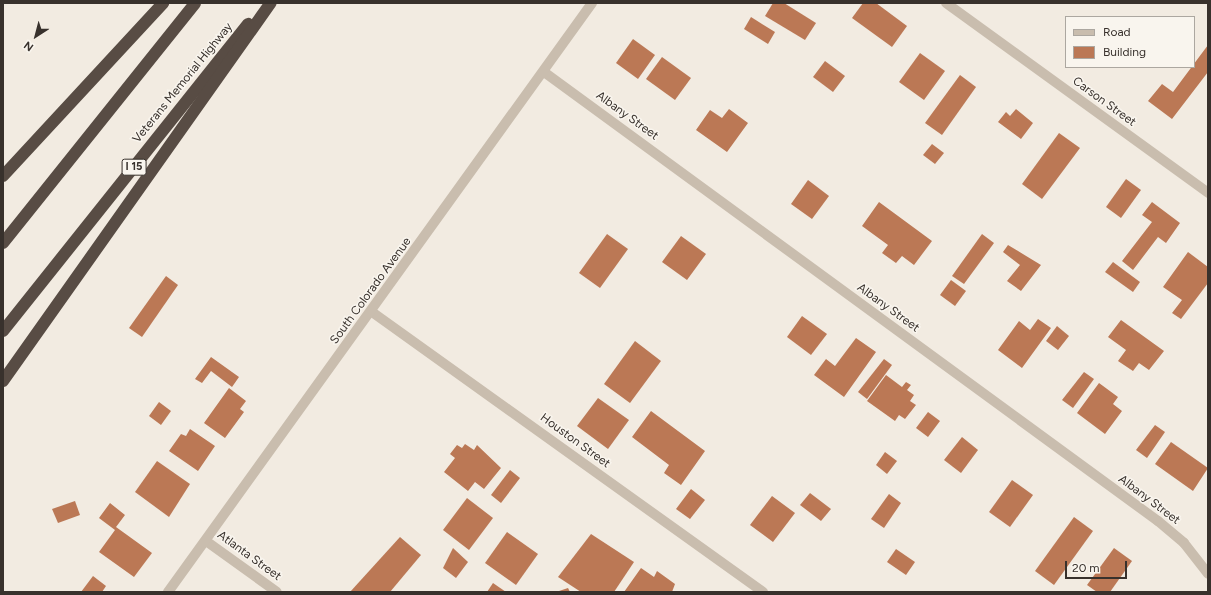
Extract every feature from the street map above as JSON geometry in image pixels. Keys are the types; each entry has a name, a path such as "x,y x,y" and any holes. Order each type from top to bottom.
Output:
{"highway":[{"path":"3,176 164,3"},
{"path":"3,243 195,3"},
{"name":"Veterans Memorial Highway","path":"3,331 265,3"},
{"path":"3,381 272,3"}],"street":[{"name":"South Colorado Avenue","path":"168,592 372,312 592,3"},
{"name":"Carson Street","path":"946,3 1208,193"},
{"name":"Albany Street","path":"544,72 1158,521 1184,543 1208,574"},
{"name":"Houston Street","path":"372,312 763,592"},
{"name":"Atlanta Street","path":"206,541 278,592"}],"building":[{"path":"773,3 784,3 816,23 805,40 765,16"},
{"path":"863,3 876,3 907,26 892,47 852,18"},
{"path":"751,17 775,32 768,44 744,29"},
{"path":"633,39 655,55 638,79 616,63"},
{"path":"1208,45 1208,72 1172,119 1148,101 1162,84 1173,92 1191,68 1195,68 1195,62"},
{"path":"920,53 945,71 924,100 899,82"},
{"path":"662,57 691,78 675,100 646,79"},
{"path":"825,61 845,76 833,92 813,77"},
{"path":"960,75 976,87 942,135 925,123"},
{"path":"729,109 748,123 727,152 696,130 710,110 722,118"},
{"path":"1016,109 1033,123 1021,139 998,122 1006,112 1010,116"},
{"path":"1059,133 1080,148 1042,199 1022,184"},
{"path":"932,144 944,153 935,164 923,155"},
{"path":"1126,179 1141,190 1121,218 1106,207"},
{"path":"808,180 829,196 812,219 791,204"},
{"path":"879,202 932,241 914,265 902,256 896,263 882,253 888,245 862,226"},
{"path":"1152,202 1180,223 1166,243 1158,237 1133,270 1122,261 1152,222 1142,215"},
{"path":"607,234 628,249 600,288 579,273"},
{"path":"982,234 994,243 964,284 952,276"},
{"path":"681,236 706,254 687,280 662,262"},
{"path":"1008,245 1041,265 1021,291 1007,281 1020,265 1003,252"},
{"path":"1188,252 1208,267 1208,283 1181,319 1172,313 1182,300 1163,287"},
{"path":"1113,262 1140,282 1133,292 1105,272"},
{"path":"166,276 178,285 142,337 129,328"},
{"path":"951,280 966,291 955,306 940,295"},
{"path":"802,316 827,334 811,355 787,337"},
{"path":"1038,319 1051,328 1022,368 998,350 1019,321 1030,330"},
{"path":"1121,320 1164,351 1149,370 1139,363 1133,371 1118,361 1126,350 1108,337"},
{"path":"1057,326 1069,336 1058,350 1046,341"},
{"path":"856,338 876,352 844,397 814,375 826,359 835,366"},
{"path":"635,341 661,361 630,403 604,384"},
{"path":"211,357 239,377 232,387 211,371 202,383 195,379"},
{"path":"884,359 892,365 867,399 858,392"},
{"path":"1084,372 1094,379 1073,408 1062,400"},
{"path":"886,375 902,387 906,382 911,385 907,390 914,395 910,401 916,405 905,419 899,415 895,421 867,401"},
{"path":"1099,383 1118,397 1113,404 1122,411 1105,434 1077,413"},
{"path":"229,388 246,401 240,409 244,412 225,438 204,423"},
{"path":"598,398 629,420 608,449 577,426"},
{"path":"159,402 171,411 161,425 149,416"},
{"path":"651,411 705,451 681,485 664,473 669,465 632,437"},
{"path":"928,412 940,421 928,437 916,428"},
{"path":"1155,425 1165,432 1147,458 1136,450"},
{"path":"190,429 215,446 198,471 169,451 181,434 186,436"},
{"path":"962,437 978,450 961,473 944,460"},
{"path":"1171,442 1208,468 1193,491 1155,464"},
{"path":"465,444 474,450 477,445 501,468 484,489 475,482 468,491 444,472 455,458 450,454 457,445 462,448"},
{"path":"885,452 897,461 887,474 876,465"},
{"path":"157,461 190,484 169,517 135,492"},
{"path":"510,470 520,478 501,503 491,495"},
{"path":"1012,480 1033,495 1010,527 989,512"},
{"path":"691,489 705,500 690,519 676,509"},
{"path":"810,493 831,509 821,521 800,505"},
{"path":"889,494 901,503 884,528 871,519"},
{"path":"772,496 795,513 773,542 750,525"},
{"path":"467,498 493,518 469,550 443,530"},
{"path":"75,501 80,515 58,523 52,509"},
{"path":"110,503 125,515 116,527 152,553 134,577 99,552 115,530 99,518"},
{"path":"1074,517 1093,531 1054,585 1035,571"},
{"path":"507,532 538,554 516,585 485,563"},
{"path":"591,534 634,562 614,592 581,592 558,577"},
{"path":"400,537 421,555 390,592 350,592"},
{"path":"453,548 468,562 456,578 443,568"},
{"path":"1114,548 1132,561 1110,592 1097,592 1087,585"},
{"path":"896,549 915,562 906,575 887,562"},
{"path":"641,568 654,577 657,571 675,584 672,592 624,592"},
{"path":"93,576 106,586 102,592 81,592"},
{"path":"493,583 506,592 487,592"},
{"path":"568,588 570,592 556,592"}]}
